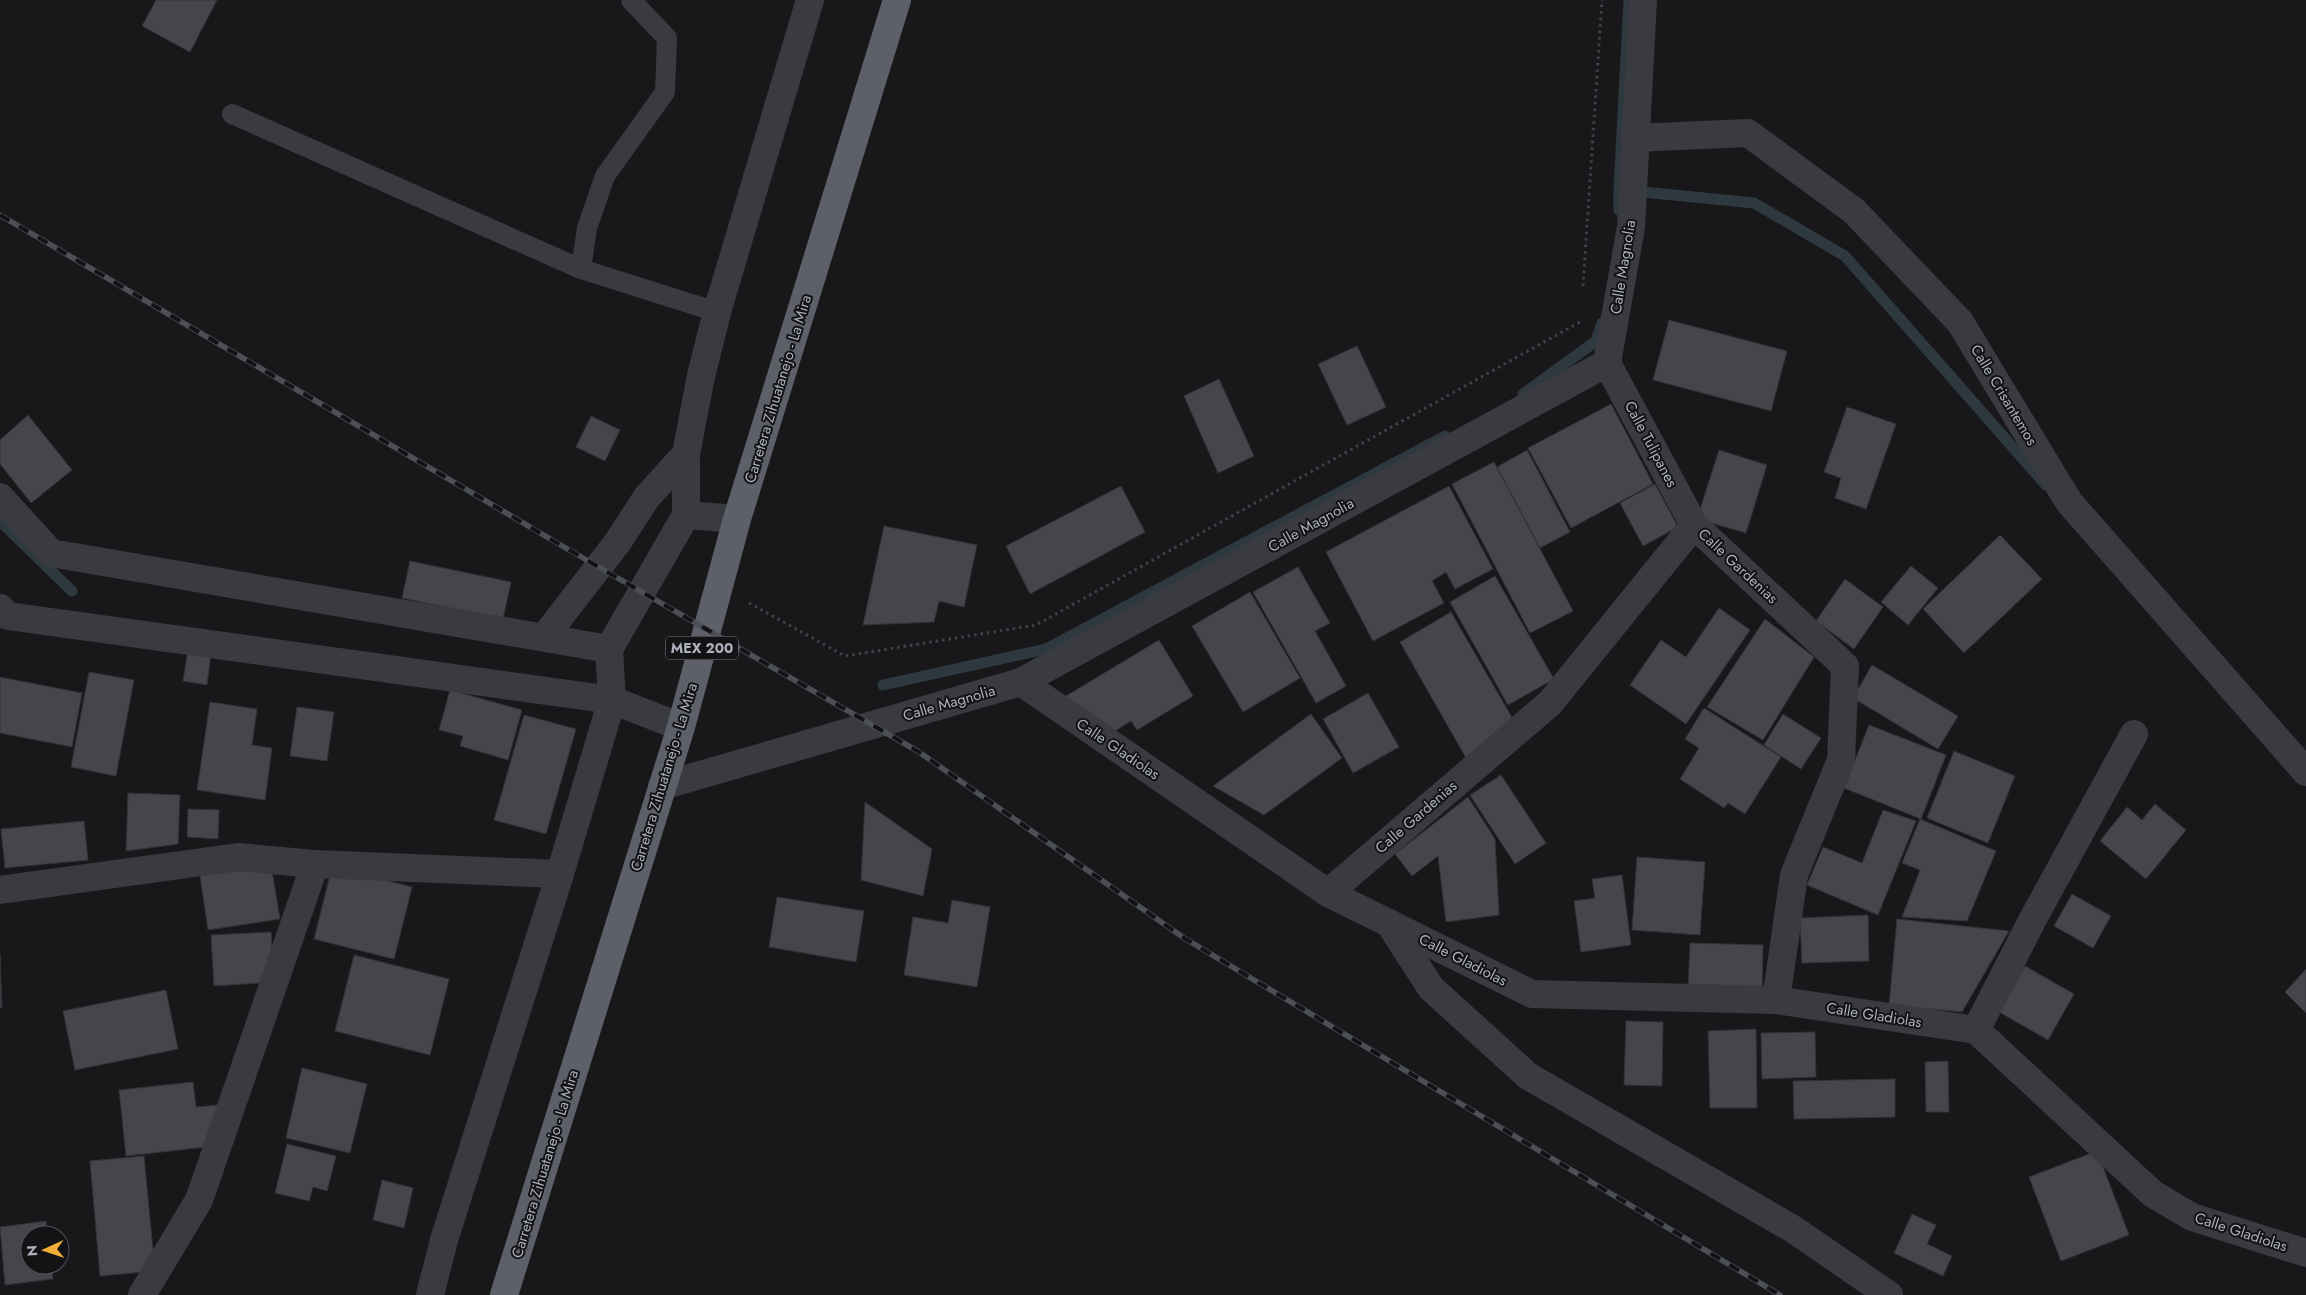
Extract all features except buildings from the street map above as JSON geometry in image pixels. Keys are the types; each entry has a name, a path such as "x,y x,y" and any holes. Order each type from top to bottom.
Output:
{"highway":[{"name":"Carretera Zihuatanejo - La Mira","path":"504,1295 681,727 737,519 897,0"}],"street":[{"path":"430,1295 444,1240 560,874 612,700 610,649 686,515 686,454 701,376 717,312 810,0"},
{"name":"Calle Magnolia","path":"662,786 1021,682 1607,363 1631,227 1636,172 1634,138 1643,0"},
{"name":"Calle Crisantemos","path":"1634,138 1748,133 1854,210 1960,322 2069,502 2306,772"},
{"name":"Calle Tulipanes","path":"1607,363 1694,525"},
{"path":"545,636 617,544 647,497 686,454"},
{"path":"0,497 51,553 545,636 610,649"},
{"path":"686,515 737,519"},
{"name":"Calle Gardenias","path":"1328,893 1550,703 1694,525 1845,666 1841,760 1794,875 1776,1000"},
{"path":"0,608 8,616 612,700 681,727"},
{"name":"Calle Gladiolas","path":"1021,682 1328,893 1532,994 1776,1000 1976,1030 2153,1194 2192,1217 2306,1253"},
{"path":"1976,1030 2034,916 2134,734"},
{"path":"0,890 238,857 315,864 560,874"},
{"path":"142,1295 199,1200 315,864"},
{"path":"1388,922 1431,988 1528,1076 1793,1229 1889,1295"}],"lane":[{"path":"581,269 587,228 604,176 665,92 667,38 631,0"},
{"path":"232,114 581,269 717,312"}],"path":[{"path":"1583,292 1602,0"},
{"path":"718,586 844,656 1036,625 1581,321"}],"waterway":[{"path":"1619,210 1629,0"},
{"path":"1633,191 1754,203 1845,256 2046,485"},
{"path":"1523,394 1596,341 1602,323"},
{"path":"883,685 1046,649 1445,436"},
{"path":"0,521 72,591"}],"railway":[{"path":"0,215 564,547 919,752 1184,938 1780,1295"}]}
